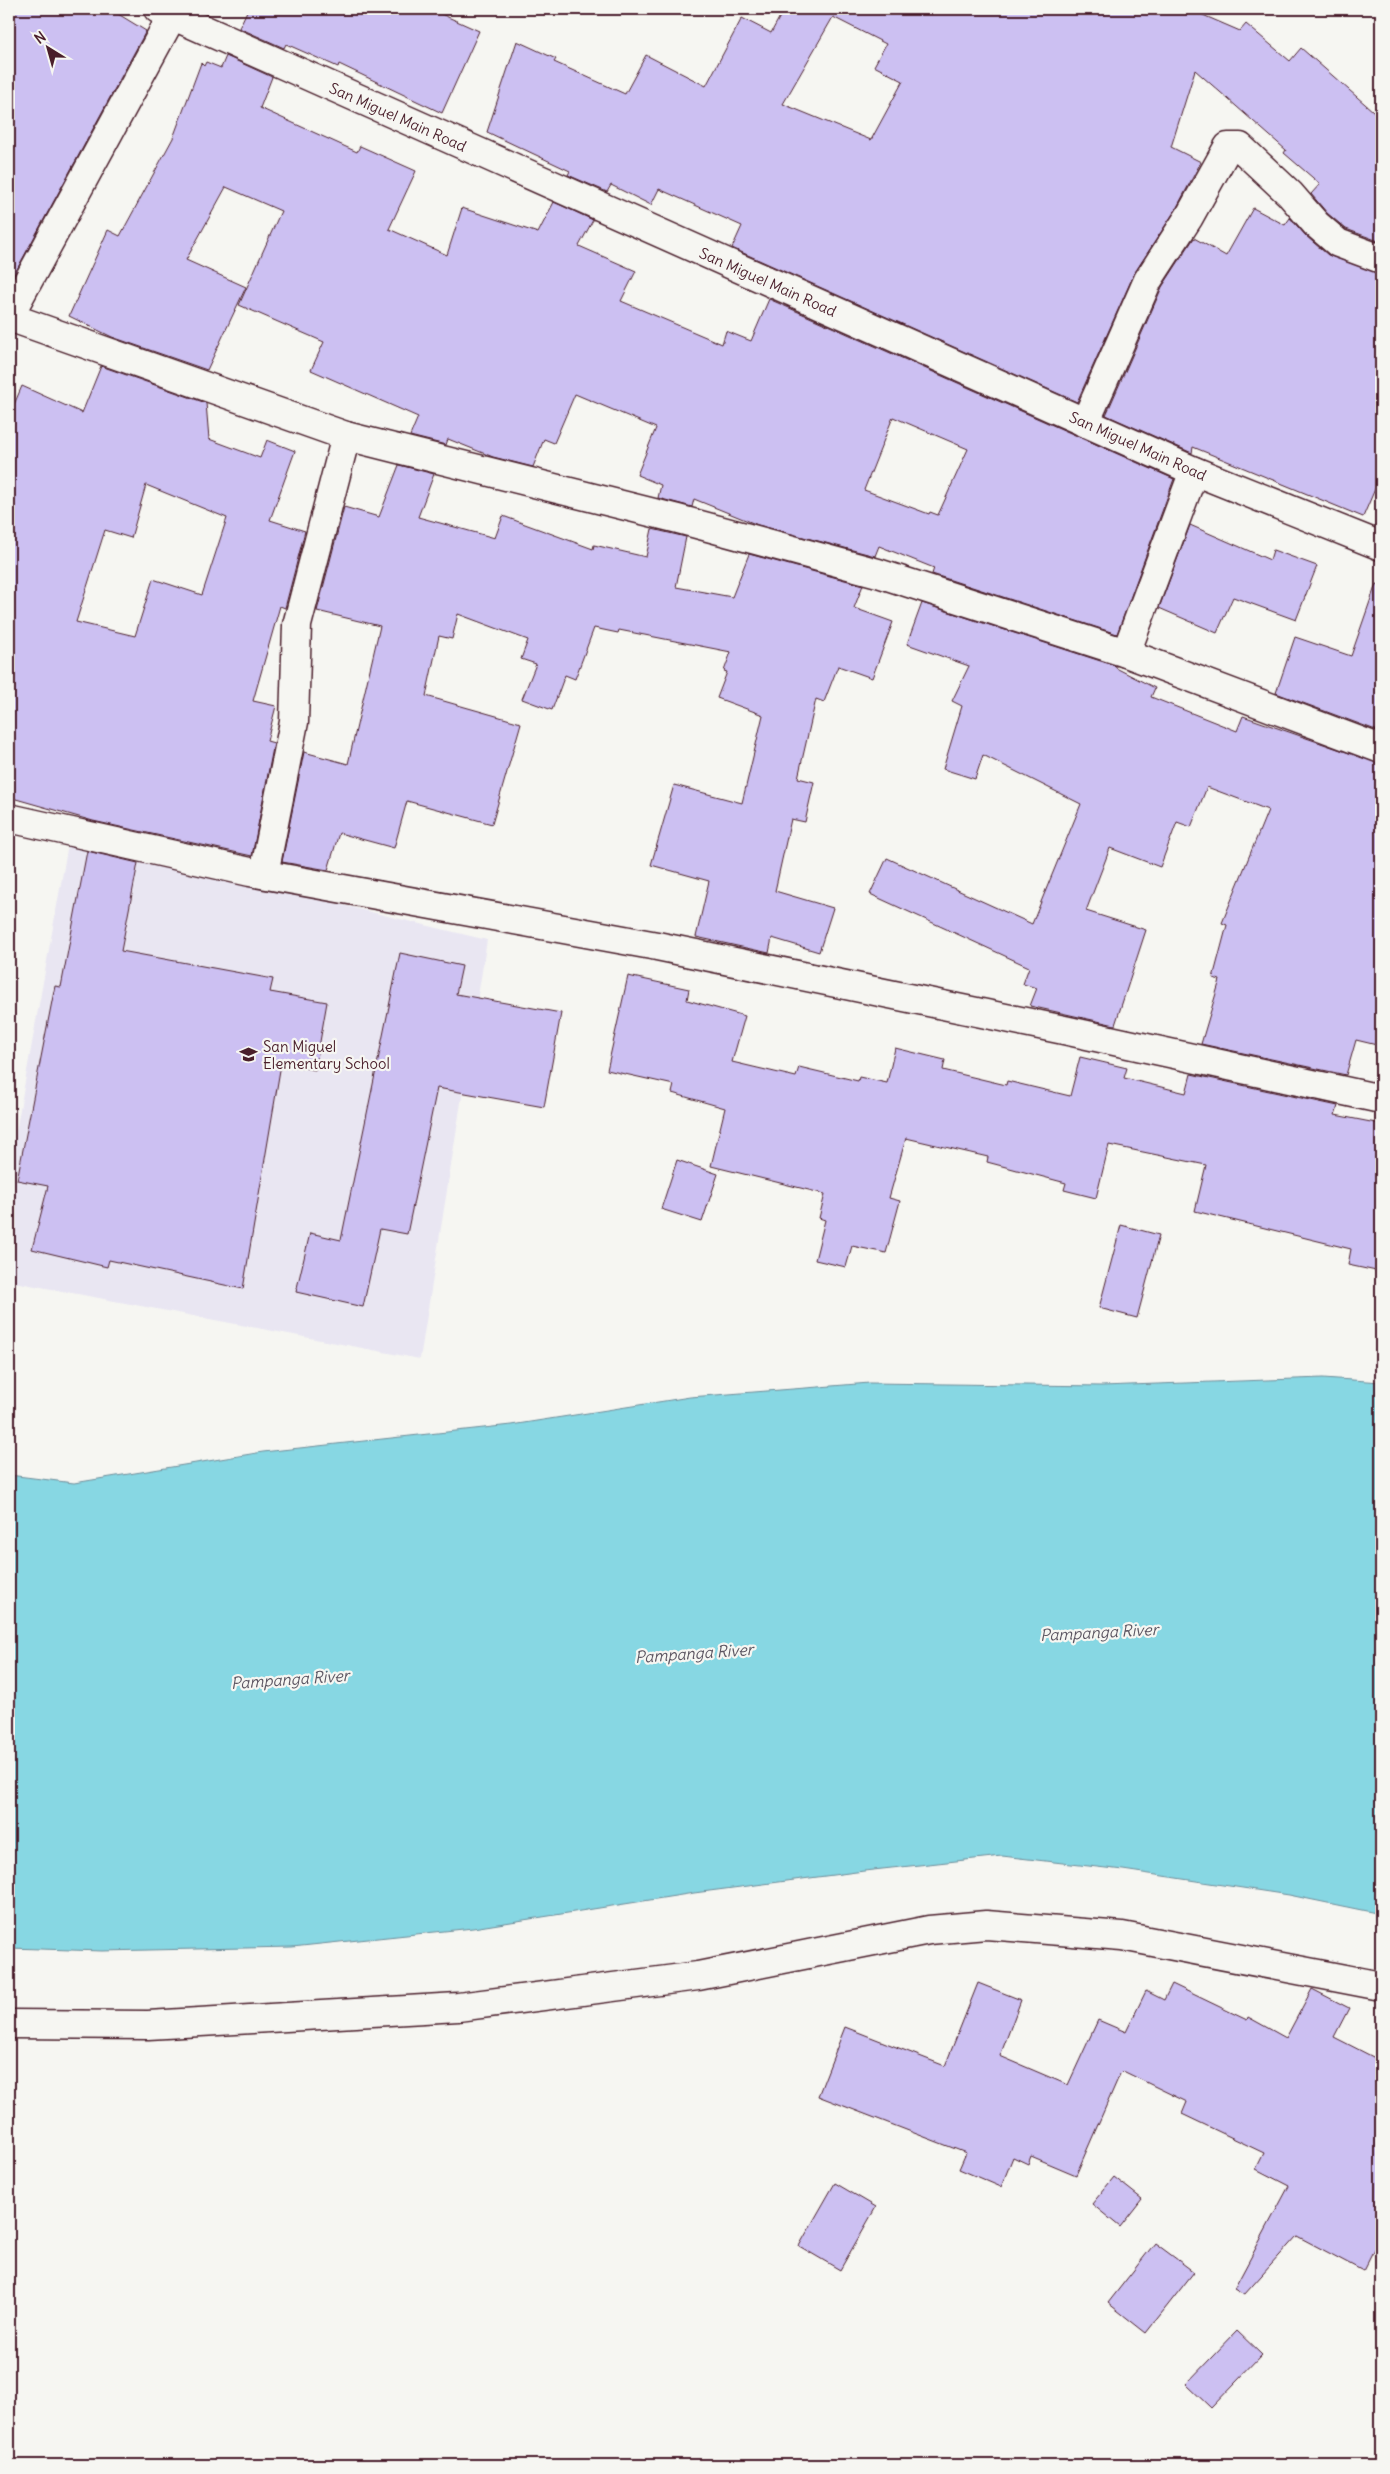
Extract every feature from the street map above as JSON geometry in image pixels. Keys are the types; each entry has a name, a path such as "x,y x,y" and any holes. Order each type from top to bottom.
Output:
{"street":[{"path":"165,12 9,317 346,436 678,519 878,573 1126,653 1381,749"},
{"name":"San Miguel Main Road","path":"165,12 1194,471 1381,546"},
{"path":"1085,423 1148,280 1189,217 1228,147 1240,147 1290,194 1316,224 1338,243 1381,259"},
{"path":"264,874 294,722 297,625 346,436"},
{"path":"1126,653 1194,471"},
{"path":"9,818 264,874 657,946 1064,1030 1381,1099"},
{"path":"9,2024 148,2025 458,2007 698,1976 929,1930 986,1925 1122,1936 1381,1986"}],"shaded area":[{"name":"San Miguel Elementary School","path":"69,839 487,940 420,1359 9,1281 9,1170"}],"water":[{"name":"Pampanga River","path":"1323,1378 1381,1382 1381,1914 1289,1895 1123,1870 1002,1856 864,1871 694,1893 473,1928 292,1947 102,1951 9,1948 9,1475 74,1483 263,1452 511,1425 690,1397 870,1383 1102,1386"}],"building":[{"path":"9,9 110,9 146,31 9,284"},
{"path":"248,9 430,9 479,31 442,113 339,64 338,67 286,44 284,48 239,28"},
{"path":"784,9 1189,9 1240,31 1246,24 1290,61 1301,48 1381,118 1381,242 1346,229 1327,213 1311,194 1320,184 1284,153 1286,150 1195,70 1171,147 1201,162 1176,209 1134,274 1077,402 732,248 742,226 659,189 651,205 611,185 607,192 568,175 570,171 487,132 517,41 556,59 554,62 625,94 646,55 706,86 742,18 771,33","holes":["833,17 886,44 874,66 903,81 871,140 783,104"]},
{"path":"226,56 272,77 260,108 357,152 360,146 416,171 389,229 447,255 462,208 538,233 554,202 593,220 579,246 636,271 621,301 722,344 726,331 751,341 769,299 1174,479 1117,634 932,574 934,568 879,546 875,556 758,525 694,499 692,507 658,498 661,485 637,475 656,428 575,394 554,443 544,439 533,467 493,457 448,439 446,445 410,436 418,417 311,370 324,342 239,305 281,211 226,187 186,260 246,287 207,370 112,337 69,316 108,230 120,236 173,138 201,63 204,66 206,62 221,68","holes":["893,417 968,449 938,515 930,512 929,514 864,490"]},
{"path":"1253,208 1285,225 1290,218 1306,236 1328,255 1381,274 1381,475 1363,517 1193,447 1192,453 1106,415 1162,287 1194,238 1226,256"},
{"path":"101,366 206,403 209,439 260,458 267,440 295,451 270,520 305,531 285,608 280,606 253,701 276,706 267,741 274,743 252,856 93,821 9,797 9,416 22,386 82,413","holes":["146,485 227,518 202,595 153,579 135,636 76,622 105,530 131,538"]},
{"path":"399,465 434,474 418,517 495,538 503,516 593,549 594,545 646,557 652,529 686,537 676,587 732,597 749,554 863,585 854,608 893,622 872,678 838,666 824,702 816,699 798,778 814,782 805,822 791,819 775,891 833,908 819,952 772,938 769,953 696,937 709,881 651,865 674,785 742,803 763,715 717,698 727,672 724,671 731,652 619,630 618,633 594,628 575,679 565,675 552,710 522,699 536,664 521,659 528,640 458,614 452,639 439,636 426,696 521,723 492,824 407,801 394,848 339,833 328,870 282,862 304,752 348,764 380,626 317,611 344,507 379,517"},
{"path":"1190,525 1270,560 1273,550 1317,566 1296,620 1233,597 1217,633 1159,608"},
{"path":"1376,584 1381,585 1381,732 1276,693 1295,637 1351,656"},
{"path":"922,603 1116,666 1116,668 1155,688 1151,697 1237,731 1243,716 1381,764 1381,1046 1356,1040 1346,1075 1201,1044 1220,980 1213,978 1227,925 1222,923 1268,810 1207,787 1191,827 1177,822 1160,867 1110,848 1086,911 1146,930 1115,1025 1030,1006 1037,988 1023,984 1029,967 870,894 887,858 1032,924 1081,804 983,755 975,779 943,769 962,706 952,701 969,666 907,644"},
{"path":"87,851 138,863 121,951 273,979 270,992 327,1002 315,1070 281,1064 243,1289 109,1260 107,1267 32,1249 48,1186 17,1180 55,986 61,987"},
{"path":"400,953 462,966 456,994 561,1013 544,1107 437,1088 407,1234 380,1229 363,1307 296,1292 310,1233 341,1240"},
{"path":"628,976 689,989 687,1000 745,1016 732,1062 796,1077 799,1067 858,1081 859,1077 887,1083 895,1048 945,1060 943,1070 1006,1085 1007,1081 1070,1096 1080,1057 1127,1068 1124,1078 1186,1093 1191,1074 1338,1106 1335,1115 1381,1124 1381,1272 1348,1265 1351,1249 1195,1211 1206,1165 1109,1145 1096,1198 1064,1190 1066,1183 987,1162 988,1157 906,1138 889,1198 900,1201 886,1253 852,1246 846,1267 815,1260 825,1220 819,1218 825,1194 711,1166 725,1108 672,1093 674,1085 607,1070"},
{"path":"677,1160 718,1174 702,1222 661,1209"},
{"path":"1121,1225 1159,1235 1137,1318 1099,1308"},
{"path":"978,1983 1021,2000 1000,2056 1068,2085 1098,2020 1126,2032 1146,1991 1164,2000 1172,1984 1247,2020 1248,2017 1286,2038 1312,1989 1349,2008 1334,2037 1381,2061 1381,2235 1363,2271 1297,2236 1244,2295 1234,2289 1289,2186 1256,2169 1264,2153 1182,2114 1187,2102 1123,2071 1076,2175 1031,2156 1028,2164 1013,2157 1001,2187 959,2169 966,2153 818,2096 845,2027 945,2066"},
{"path":"1114,2177 1142,2199 1120,2227 1092,2204"},
{"path":"835,2183 876,2207 840,2270 799,2246"},
{"path":"1155,2243 1194,2272 1146,2333 1108,2303"},
{"path":"1237,2331 1262,2355 1211,2408 1186,2384"}],"place":[{"name":"San Miguel Elementary School","path":"249,1055"}]}
